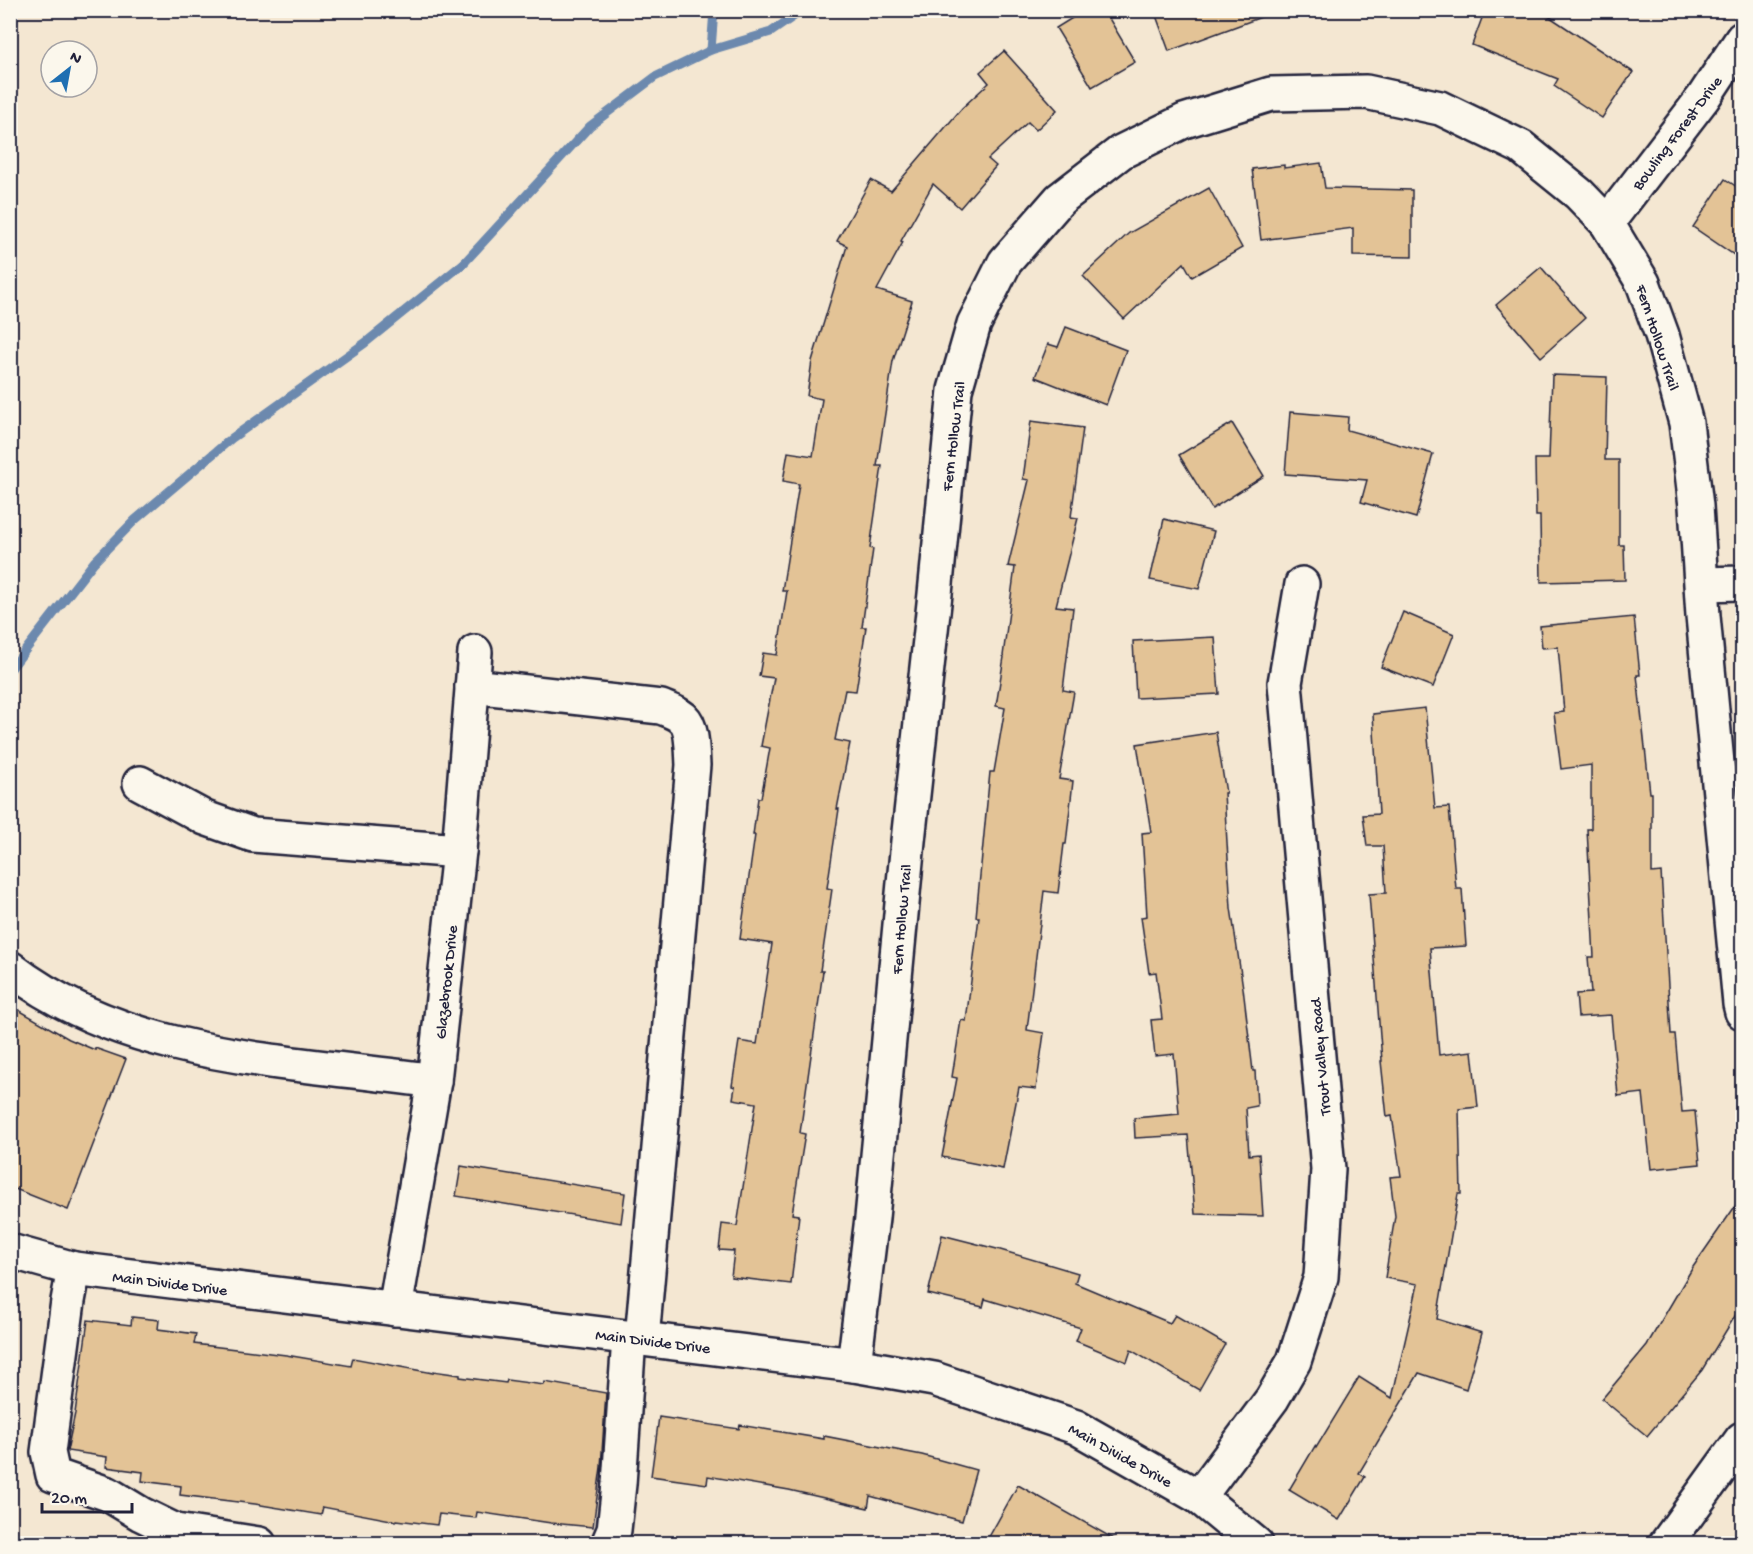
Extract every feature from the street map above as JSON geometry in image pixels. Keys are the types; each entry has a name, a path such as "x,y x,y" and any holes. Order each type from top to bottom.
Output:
{"street":[{"name":"Bowling Forest Drive","path":"1607,223 1703,98 1743,39"},
{"name":"Fern Hollow Trail","path":"854,1365 872,1218 955,390 974,324 1005,262 1060,199 1121,152 1184,121 1271,94 1366,92 1440,108 1521,147 1579,194 1607,223 1643,283 1662,335 1686,423 1696,506 1703,616 1740,1004 1743,1012"},
{"path":"1702,584 1743,583"},
{"name":"Trout Valley Road","path":"1199,1497 1272,1399 1294,1361 1321,1277 1328,1168 1285,683 1302,584"},
{"name":"Glazebrook Drive","path":"395,1309 434,1081 459,851 475,652"},
{"path":"472,686 661,707 676,713 685,720 691,738 693,765 636,1338 614,1530 608,1544"},
{"path":"140,783 205,818 254,835 459,851"},
{"path":"10,968 76,1009 142,1034 229,1054 434,1081"},
{"name":"Main Divide Drive","path":"10,1251 74,1269 854,1365 934,1379 1076,1427 1199,1497 1256,1544"},
{"path":"74,1269 48,1452 53,1474 108,1494 176,1531 259,1544"},
{"path":"1666,1544 1743,1439"}],"building":[{"path":"1085,10 1104,10 1135,62 1092,87 1056,28"},
{"path":"1154,10 1271,10 1272,13 1169,51"},
{"path":"1485,10 1535,10 1550,17 1633,72 1602,118 1554,86 1558,79 1472,45"},
{"path":"1004,51 1057,110 1036,130 1028,122 988,159 996,166 960,208 933,184 877,290 912,301 893,361 877,466 882,466 862,627 866,627 856,691 845,690 835,740 850,743 837,809 839,809 827,888 832,889 820,971 823,971 800,1133 805,1134 792,1214 799,1215 791,1284 731,1277 734,1251 719,1250 722,1224 737,1226 756,1103 733,1099 735,1087 732,1086 739,1041 757,1044 772,944 740,939 758,798 761,798 770,748 761,746 774,678 759,676 763,653 777,655 787,591 782,591 799,484 783,481 788,452 813,456 822,399 807,396 812,361 847,246 837,241 871,180 891,191 962,108 989,83 980,72"},
{"path":"1321,163 1325,188 1412,190 1412,257 1353,256 1353,228 1261,240 1252,169"},
{"path":"1725,179 1743,191 1743,261 1693,227"},
{"path":"1209,188 1242,248 1192,277 1184,263 1124,319 1083,276 1129,233"},
{"path":"1541,267 1585,318 1541,357 1496,305"},
{"path":"1066,327 1126,350 1106,405 1035,377 1048,344 1058,347"},
{"path":"1552,375 1607,377 1605,460 1619,460 1619,545 1624,545 1625,580 1541,582 1540,516 1536,516 1535,459 1549,459"},
{"path":"1290,412 1348,417 1347,430 1433,454 1416,518 1361,502 1367,480 1285,474"},
{"path":"1031,421 1083,428 1071,517 1078,518 1056,606 1073,608 1063,690 1074,692 1059,779 1073,781 1058,893 1044,891 1027,1030 1044,1033 1036,1089 1019,1087 1003,1169 942,1157 957,1078 952,1077 961,1020 966,1021 979,917 976,917 990,772 994,772 1005,708 996,706 1015,567 1008,566 1029,480 1023,479"},
{"path":"1232,423 1264,476 1212,509 1179,455"},
{"path":"1164,519 1214,531 1199,589 1150,580"},
{"path":"1403,612 1454,634 1433,687 1381,667"},
{"path":"1634,617 1640,675 1637,675 1650,793 1652,793 1652,873 1661,872 1671,1034 1675,1034 1682,1112 1695,1111 1700,1164 1651,1169 1643,1093 1618,1096 1611,1015 1578,1017 1576,994 1591,993 1588,957 1594,957 1587,829 1591,829 1591,765 1561,769 1554,713 1564,712 1558,647 1542,648 1540,626"},
{"path":"1215,637 1219,694 1136,698 1133,641"},
{"path":"1425,708 1435,808 1449,807 1456,889 1462,889 1466,946 1430,948 1439,1055 1472,1051 1478,1107 1459,1109 1461,1194 1458,1194 1437,1319 1482,1333 1466,1389 1419,1373 1359,1473 1365,1477 1339,1520 1289,1490 1359,1377 1392,1398 1418,1284 1385,1278 1395,1216 1390,1177 1401,1176 1392,1116 1387,1117 1369,894 1386,893 1383,846 1367,846 1363,815 1379,814 1373,714"},
{"path":"1216,732 1226,793 1224,793 1231,908 1253,1071 1255,1071 1257,1106 1246,1108 1249,1155 1259,1154 1263,1216 1195,1214 1188,1135 1135,1138 1134,1118 1179,1114 1174,1054 1155,1056 1151,1020 1162,1019 1156,972 1149,973 1141,917 1147,916 1142,833 1151,832 1137,744"},
{"path":"10,1005 69,1039 126,1059 68,1210 10,1187"},
{"path":"461,1166 625,1193 621,1223 456,1196"},
{"path":"1743,1195 1743,1303 1702,1370 1647,1436 1602,1399 1647,1345 1693,1267"},
{"path":"942,1235 1078,1273 1075,1283 1170,1323 1175,1315 1225,1344 1199,1390 1131,1350 1127,1362 1076,1341 1081,1328 985,1299 983,1307 928,1294"},
{"path":"132,1317 159,1320 158,1329 196,1334 194,1344 286,1355 351,1366 353,1358 433,1373 433,1371 460,1375 460,1377 506,1383 507,1380 544,1385 545,1382 606,1393 601,1467 593,1527 477,1512 476,1518 439,1514 437,1525 396,1521 323,1507 321,1515 180,1495 181,1486 142,1481 143,1472 106,1467 107,1457 67,1451 75,1413 88,1320 131,1325"},
{"path":"659,1417 739,1429 740,1425 824,1439 824,1436 922,1455 976,1470 962,1521 870,1496 868,1508 789,1490 708,1476 707,1484 651,1476"},
{"path":"1018,1485 1123,1544 985,1544"}],"waterway":[{"path":"711,50 714,10"},
{"path":"10,670 94,562 135,520 232,438 365,343 464,263 590,126 655,77 711,50 771,32 803,10"}]}
